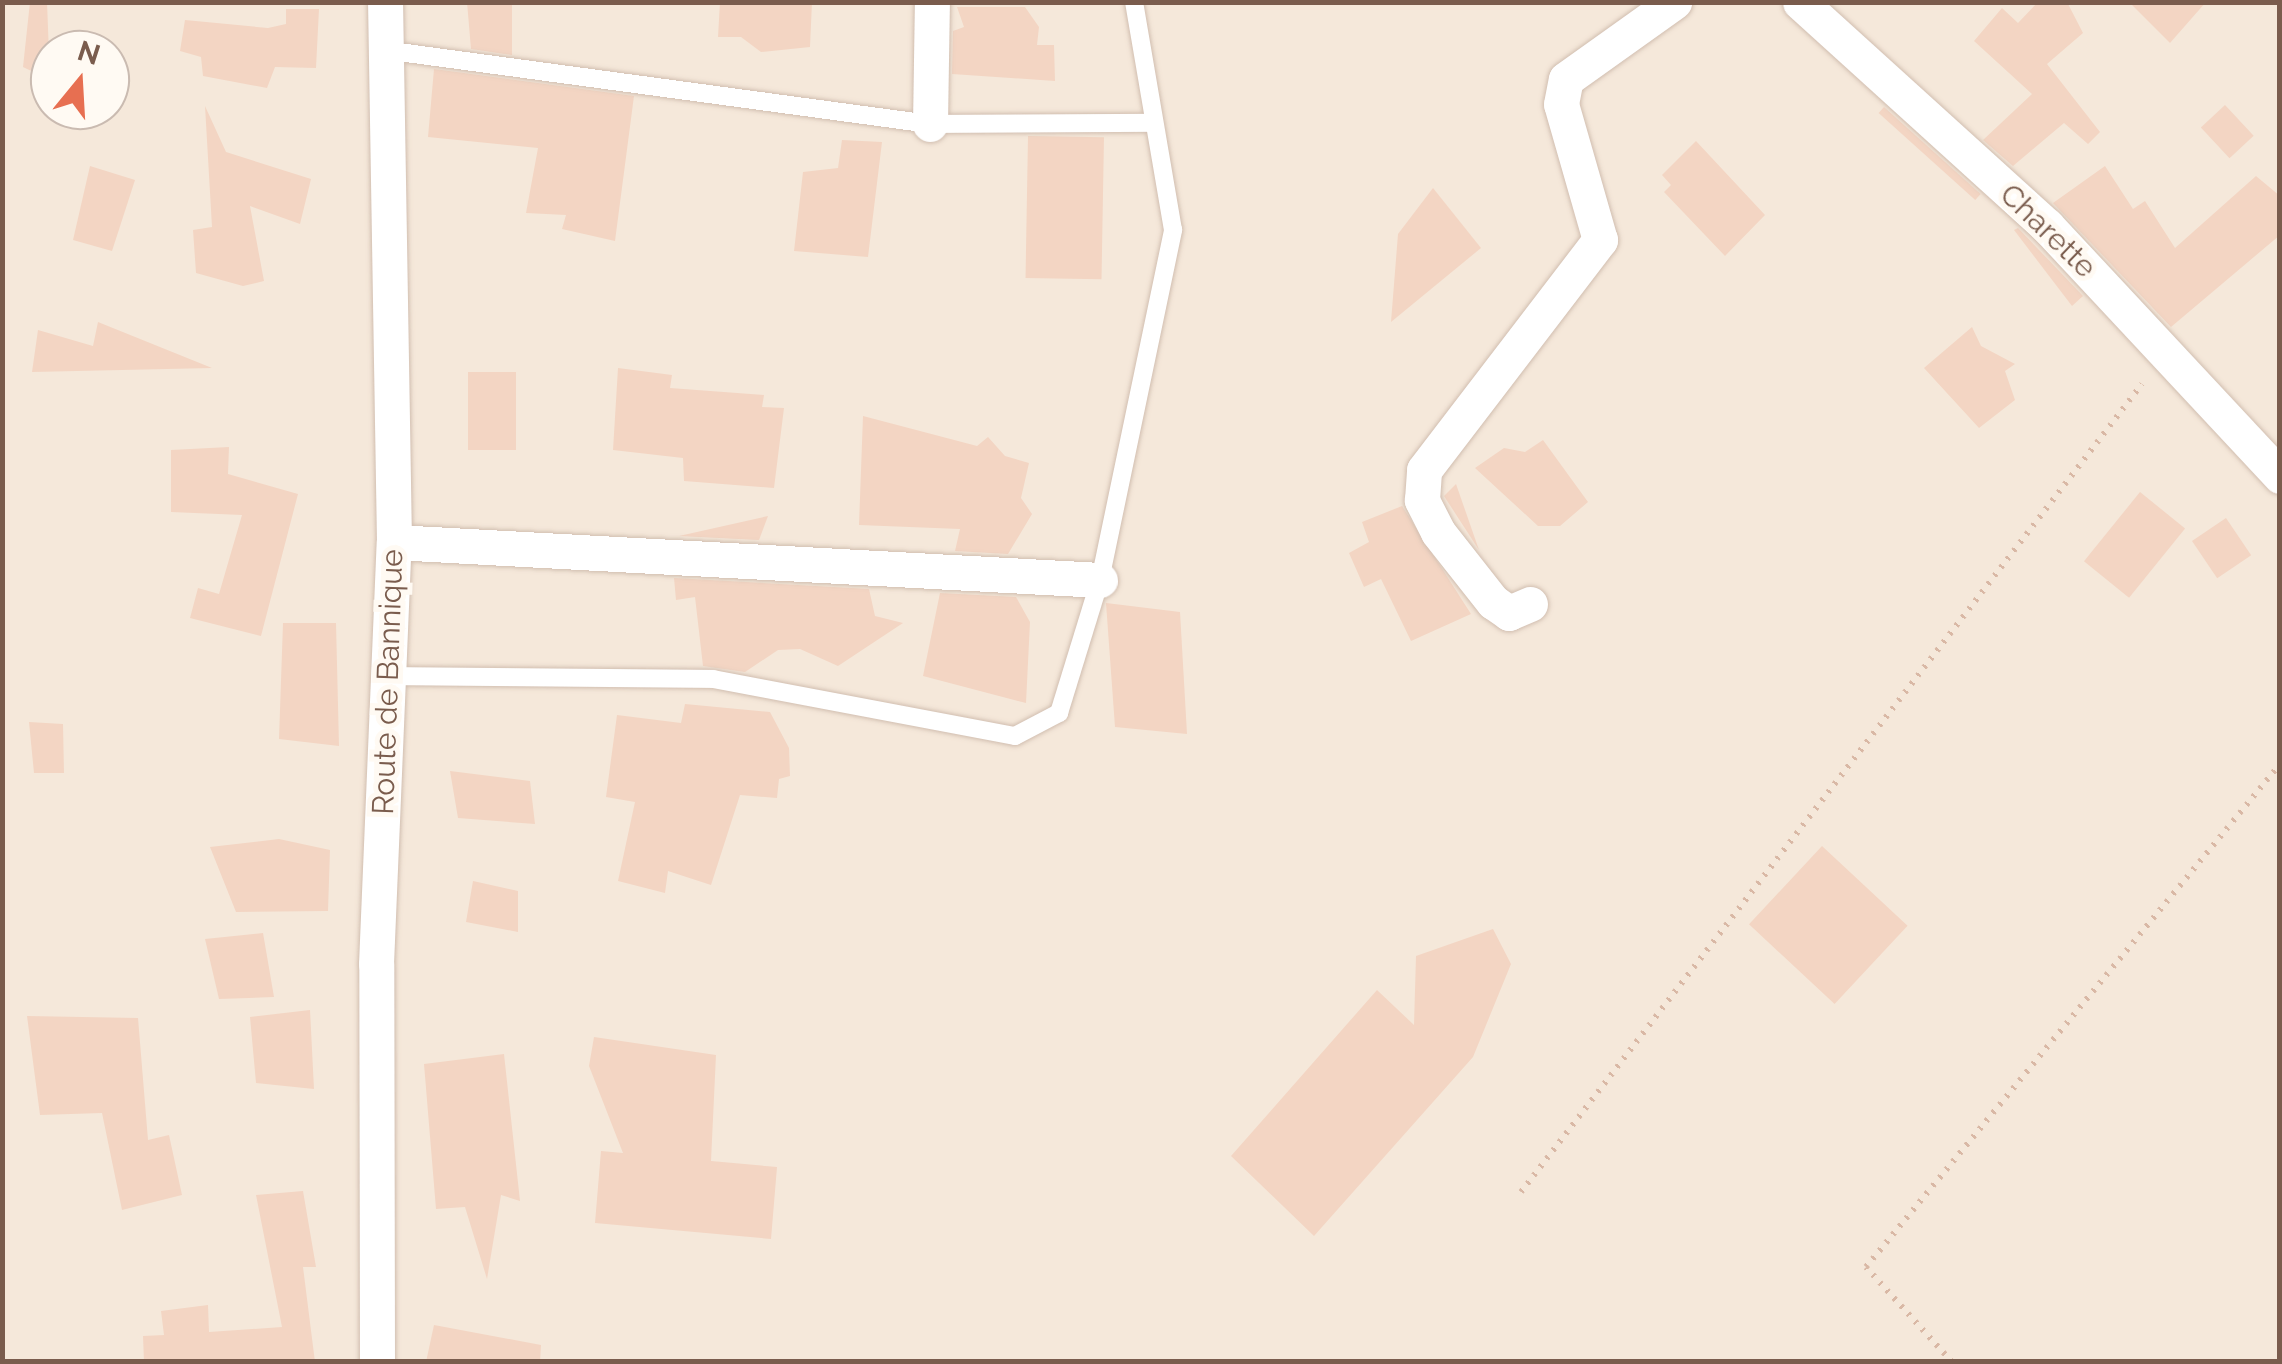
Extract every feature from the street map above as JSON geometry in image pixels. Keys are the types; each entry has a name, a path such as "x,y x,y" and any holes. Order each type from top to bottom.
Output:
{"street":[{"name":"Route de Bannique","path":"378,1362 376,964 394,542 385,2"},
{"path":"930,124 932,2"},
{"path":"1530,604 1510,613 1493,602 1438,532 1422,500 1424,470 1600,240 1560,104 1566,78 1674,2"},
{"name":"Charette","path":"1800,2 2047,226 2280,476"},
{"path":"394,542 1100,580"}],"lane":[{"path":"390,676 713,679 1015,736 1059,713 1100,580 1173,230 1134,2"},
{"path":"384,50 930,124 1154,123"}],"path":[{"path":"1521,1192 2167,351"},
{"path":"1952,1362 1866,1267 2280,764"}],"shaded area":[{"path":"3,3 2279,3 2279,1361 3,1361"}],"building":[{"path":"30,2 47,2 48,30 30,30 30,70 23,67"},
{"path":"467,2 512,2 512,55 471,49"},
{"path":"720,2 812,2 810,47 761,52 741,37 718,37"},
{"path":"2038,2 2067,2 2083,33 2047,64 2100,132 2088,144 2064,123 2013,166 1983,140 2032,94 1974,41 2002,8 2018,23"},
{"path":"2129,2 2206,2 2170,43"},
{"path":"957,7 1025,7 1039,27 1037,45 1054,45 1055,81 952,74 953,31 964,27"},
{"path":"286,9 319,9 316,68 275,67 267,88 203,76 201,57 180,51 185,20 268,28 286,24"},
{"path":"434,69 634,96 615,241 562,229 566,215 526,213 538,148 428,137"},
{"path":"2225,105 2254,136 2230,158 2201,128"},
{"path":"205,106 226,152 311,179 300,224 250,206 264,281 243,286 196,273 193,230 212,227"},
{"path":"1884,107 1981,194 1975,200 1879,113"},
{"path":"1028,136 1104,137 1102,279 1026,278"},
{"path":"842,140 882,142 868,257 794,251 803,172 838,168"},
{"path":"1696,141 1765,215 1725,256 1664,192 1671,185 1662,175"},
{"path":"90,166 135,180 112,251 73,240"},
{"path":"2105,166 2133,209 2145,201 2175,248 2256,176 2280,196 2280,235 2171,327 2053,203"},
{"path":"1433,188 1481,248 1391,322 1398,234"},
{"path":"2018,228 2083,296 2072,306 2014,230"},
{"path":"98,322 212,368 32,372 38,330 93,346"},
{"path":"1972,327 1981,346 2015,364 2005,371 2015,400 1979,428 1924,368"},
{"path":"618,368 672,375 670,388 764,395 762,407 784,408 774,488 684,481 683,458 613,450"},
{"path":"468,372 516,372 516,450 468,450"},
{"path":"863,416 977,446 988,437 1005,456 1029,463 1021,498 1032,514 1008,554 955,551 960,529 859,525"},
{"path":"1543,440 1588,502 1560,526 1538,526 1475,468 1504,448 1525,452"},
{"path":"229,447 228,474 298,494 261,636 190,618 198,588 219,594 242,515 171,512 171,450"},
{"path":"1456,484 1479,550 1444,496"},
{"path":"2140,492 2185,529 2129,598 2084,561"},
{"path":"1402,506 1471,614 1411,641 1381,579 1364,587 1349,553 1369,542 1362,522"},
{"path":"768,516 759,540 679,536"},
{"path":"2226,518 2251,555 2217,578 2192,541"},
{"path":"674,578 869,589 875,616 903,623 838,666 800,649 778,650 745,672 703,666 695,597 676,600"},
{"path":"940,593 1016,597 1030,622 1026,703 923,676"},
{"path":"1106,603 1180,612 1187,734 1115,727"},
{"path":"283,623 336,623 339,746 279,739"},
{"path":"685,704 770,712 789,748 790,776 779,779 777,798 740,795 711,885 668,871 665,893 618,881 635,802 606,797 617,715 681,723"},
{"path":"29,722 63,724 64,773 34,773"},
{"path":"450,771 530,781 535,824 458,818"},
{"path":"279,839 330,850 328,911 236,912 210,847"},
{"path":"1822,846 1908,926 1835,1004 1749,924"},
{"path":"473,881 518,891 518,932 466,922"},
{"path":"1493,929 1511,964 1473,1057 1314,1236 1231,1156 1377,990 1414,1025 1416,956"},
{"path":"263,933 274,997 219,999 205,939"},
{"path":"310,1010 314,1089 256,1083 250,1017"},
{"path":"27,1016 138,1018 148,1140 169,1135 182,1195 122,1210 102,1113 40,1115"},
{"path":"594,1037 716,1055 711,1161 777,1167 771,1239 595,1223 601,1151 623,1153 589,1066"},
{"path":"504,1054 520,1201 501,1195 487,1279 465,1207 436,1209 424,1064"},
{"path":"303,1191 316,1267 303,1267 315,1362 144,1362 143,1336 164,1335 161,1311 208,1305 209,1332 282,1327 256,1195"},
{"path":"434,1325 541,1345 540,1362 426,1362"}]}
